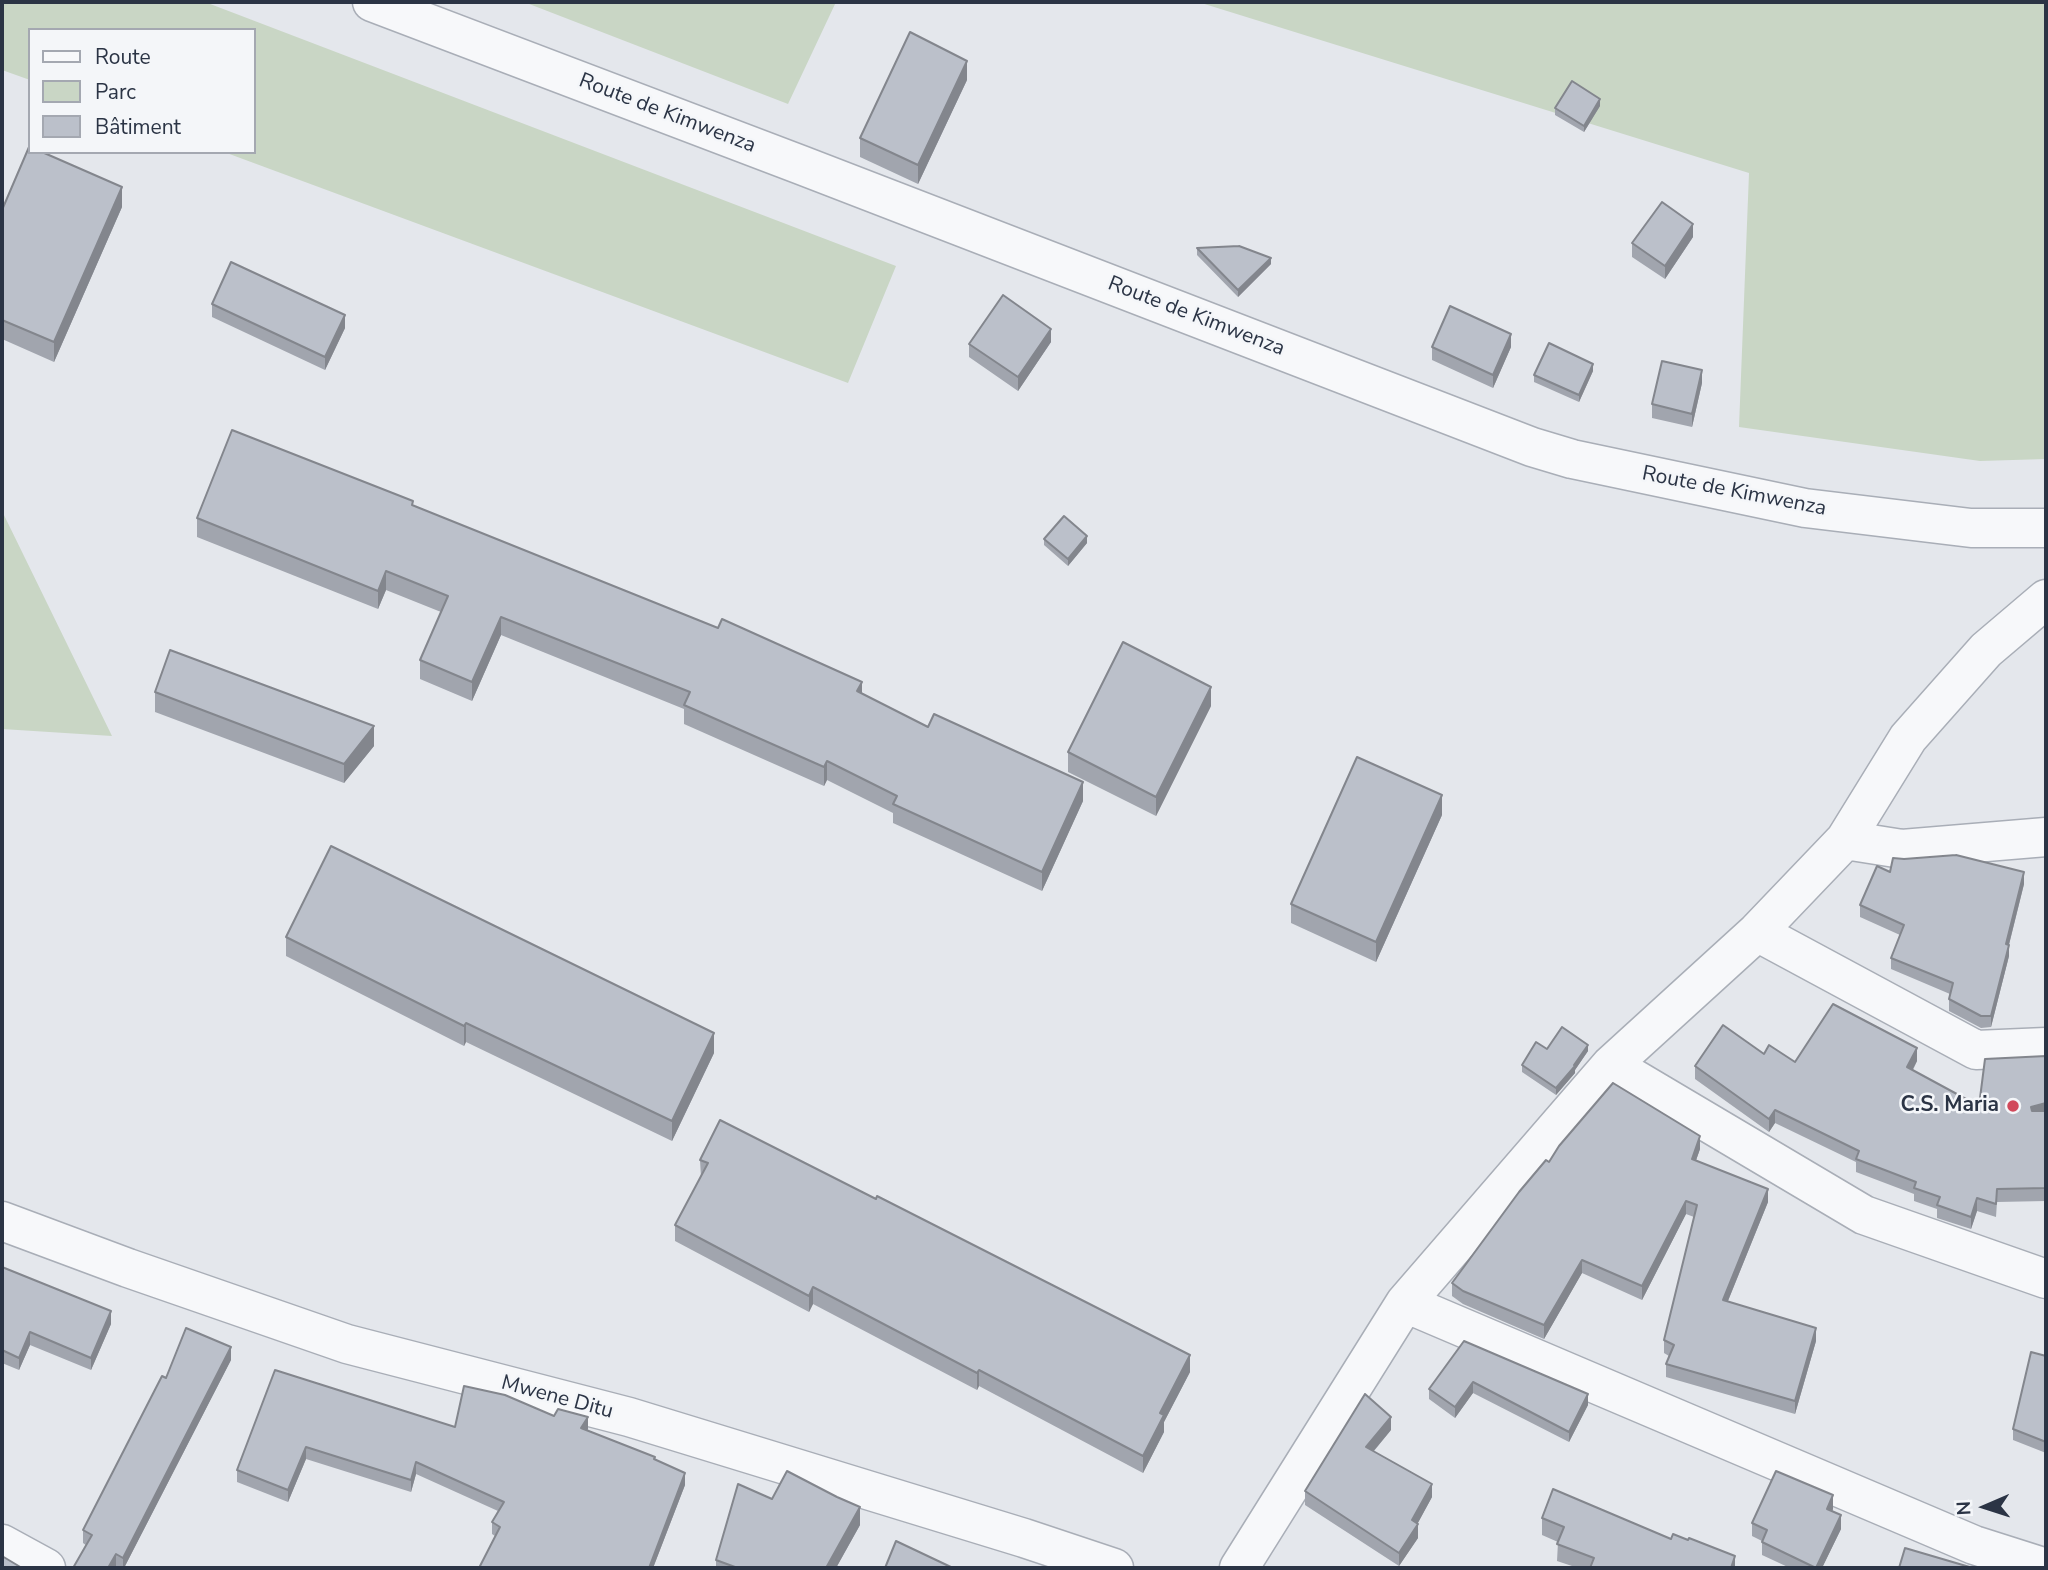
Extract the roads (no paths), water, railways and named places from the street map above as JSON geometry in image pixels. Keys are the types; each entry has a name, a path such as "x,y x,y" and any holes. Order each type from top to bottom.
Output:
{"street":[{"name":"Route de Kimwenza","path":"372,2 1532,447 1572,459 1805,508 1971,528 2046,528"},
{"path":"1239,1568 1405,1303 1611,1065 1757,932 1845,840 1908,738 1986,650 2046,599"},
{"path":"1845,840 1902,849 2046,837"},
{"path":"1757,932 1976,1050 2046,1047"},
{"path":"1611,1065 1864,1215 2041,1275"},
{"name":"Mwene Ditu","path":"2,1221 347,1344 629,1417 1114,1568"},
{"path":"1405,1303 1974,1545 2046,1568"},
{"path":"2,1544 46,1568"}],"place":[{"name":"C.S. Maria","path":"2013,1106"}]}
